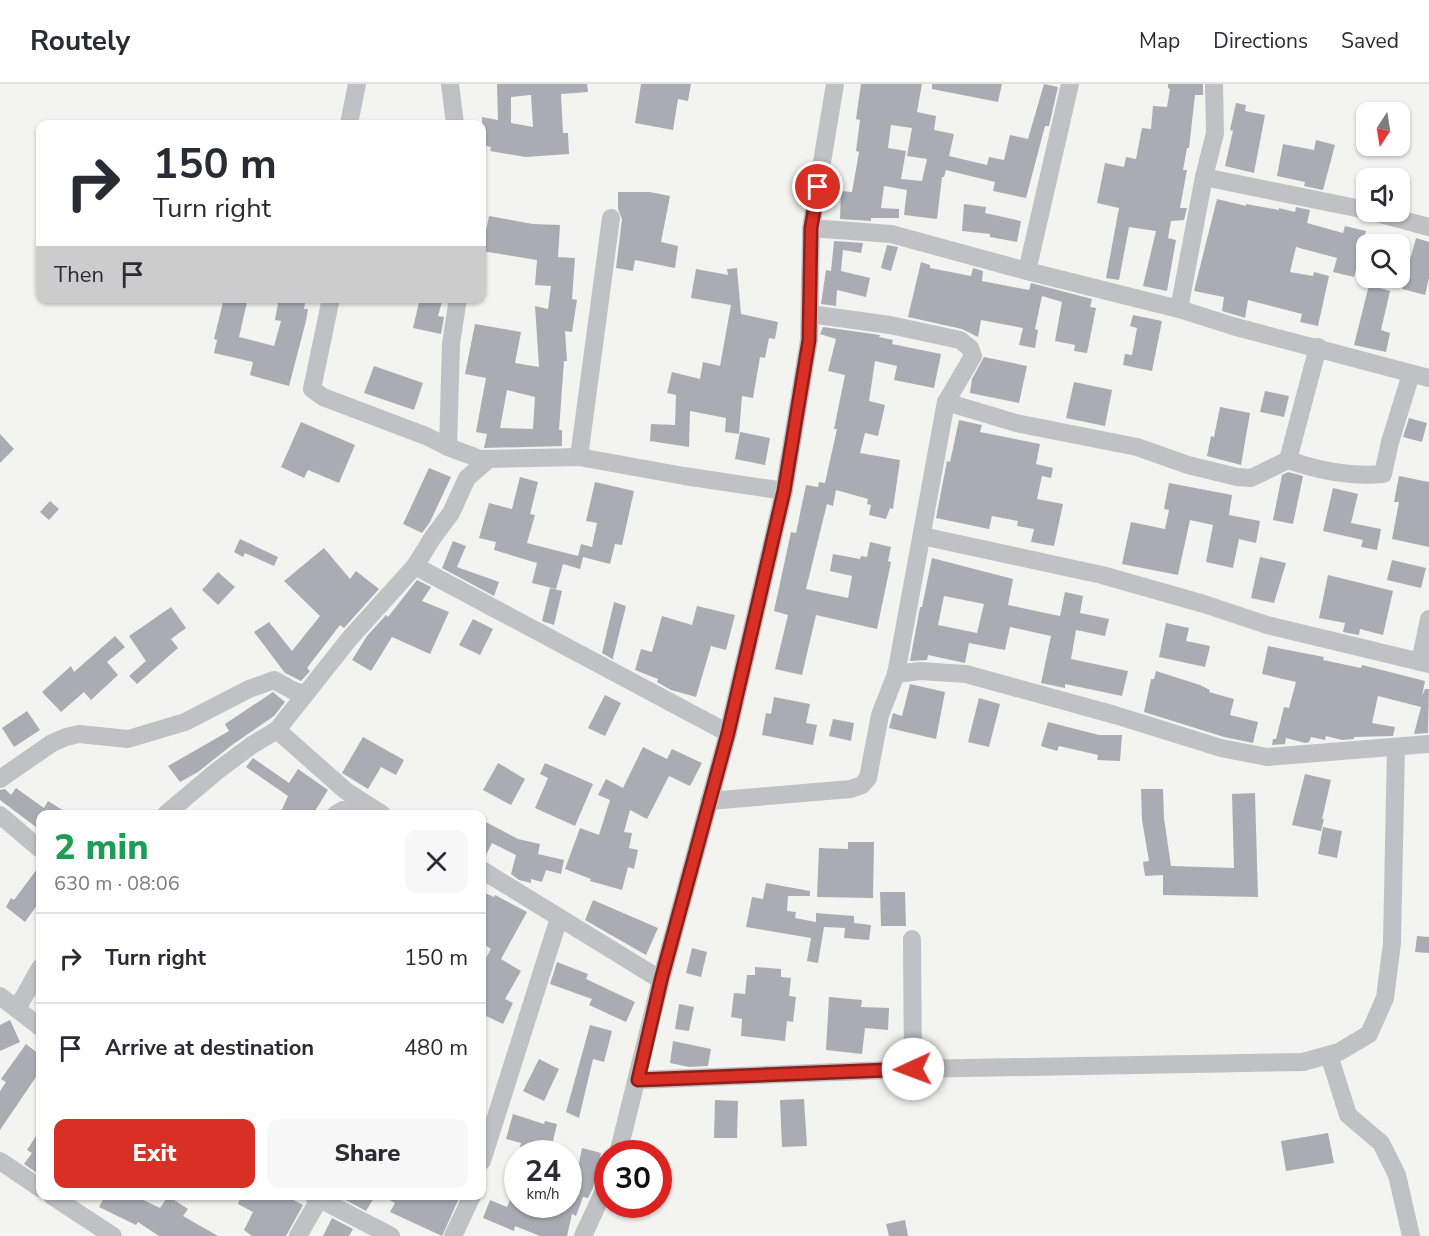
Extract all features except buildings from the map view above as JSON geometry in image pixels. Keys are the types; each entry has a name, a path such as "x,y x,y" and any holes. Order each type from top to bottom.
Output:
{"street":[{"path":"350,120 357,84"},
{"path":"450,84 454,120"},
{"path":"622,1140 661,980 728,733 784,491 809,340 811,228 835,84"},
{"path":"1027,271 1070,84"},
{"path":"1179,309 1204,177 1215,133 1214,84"},
{"path":"1204,177 1356,208"},
{"path":"579,457 611,218"},
{"path":"1410,222 1429,227"},
{"path":"811,228 891,234 1179,309 1236,327 1420,376 1393,432 1383,474 1369,476 1312,468 1287,460 1251,478 1237,477 1188,465 1137,447 1016,423 946,402"},
{"path":"330,303 312,389 323,397 426,435 447,447 480,459 579,457 784,491"},
{"path":"447,447 451,344 457,303"},
{"path":"710,801 851,789 862,785 868,778 880,715 896,674 946,402 973,356 970,348 960,340 890,325 810,314"},
{"path":"1287,460 1317,347"},
{"path":"171,810 217,771 277,730 350,638 415,566 451,513 467,478 489,459"},
{"path":"922,536 1102,575 1204,604 1267,625 1424,663 1429,619"},
{"path":"415,566 728,733"},
{"path":"896,674 920,671 966,674 1115,715 1221,748 1267,758 1429,744"},
{"path":"0,779 66,736 79,734 128,739 185,722 249,689 274,680 305,694"},
{"path":"277,730 346,790 375,810"},
{"path":"638,1080 913,1069 1303,1062 1339,1052 1369,1034 1385,998 1392,943 1396,747"},
{"path":"341,810 346,790"},
{"path":"0,815 36,846"},
{"path":"486,872 661,980"},
{"path":"486,1133 559,918"},
{"path":"912,939 913,1069"},
{"path":"17,1010 36,975"},
{"path":"0,996 36,1024"},
{"path":"1329,1055 1348,1115 1381,1143 1397,1175 1411,1236"},
{"path":"0,1161 36,1185"},
{"path":"57,1200 113,1236"},
{"path":"298,1236 316,1200"},
{"path":"325,1200 391,1236"},
{"path":"453,1236 470,1200"},
{"path":"583,1236 594,1212"}],"route":[{"path":"818,187 811,228 809,340 784,491 728,733 661,980 638,1080 913,1069"}]}
